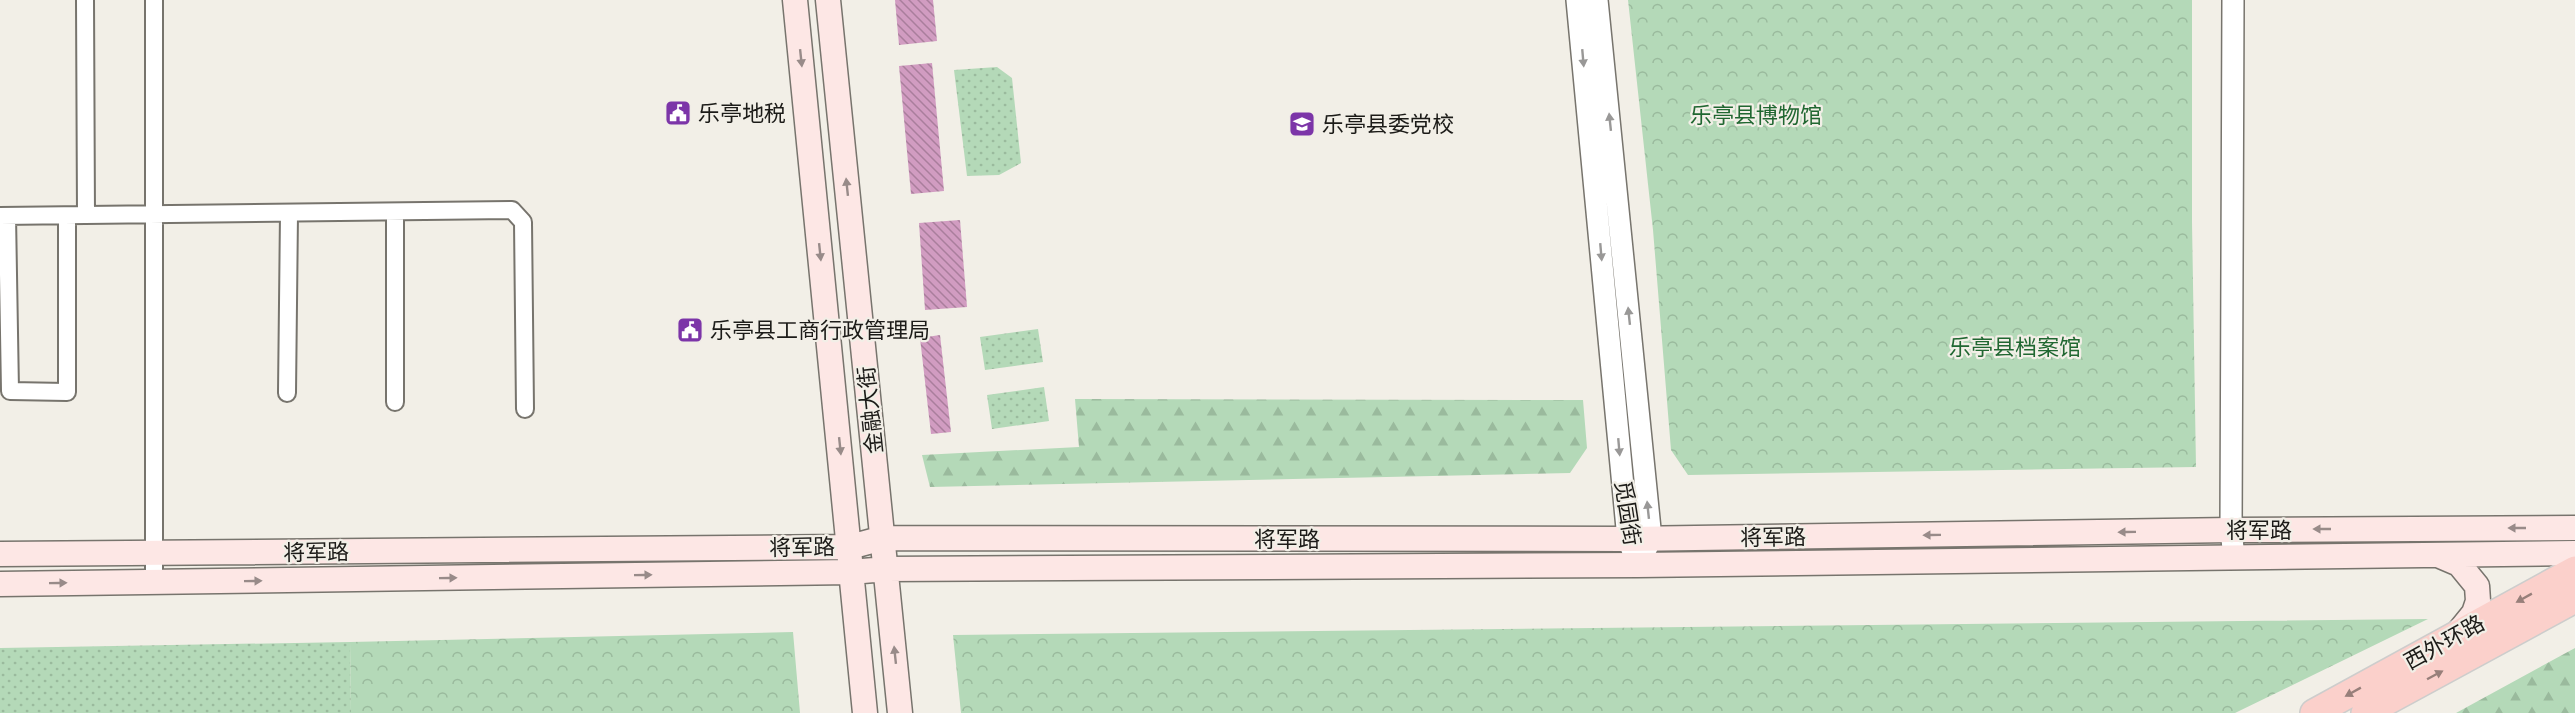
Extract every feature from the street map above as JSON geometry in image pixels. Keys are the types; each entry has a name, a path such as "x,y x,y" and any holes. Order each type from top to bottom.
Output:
{"main road":[{"name":"金融大街","path":"795,0 865,713"},
{"name":"金融大街","path":"828,0 900,713"},
{"name":"将军路","path":"0,554 850,547 883,538 1640,539 2231,530 2575,528"},
{"name":"将军路","path":"0,584 851,572 886,569 1638,565 2575,553"},
{"path":"2436,555 2459,564 2477,586 2478,601 2474,613 2456,635"},
{"name":"西外环路","path":"2314,713 2575,570"},
{"name":"西外环路","path":"2365,713 2575,599"}],"street":[{"path":"85,0 86,216"},
{"path":"154,0 154,582"},
{"name":"觅园街","path":"1577,0 1640,539"},
{"name":"觅园街","path":"1598,0 1640,539 1638,565"},
{"path":"2233,0 2231,530 2234,557"},
{"path":"68,216 67,392 10,391 3,216 512,210 523,222 525,409"},
{"path":"395,212 395,402"},
{"path":"287,393 289,214"}],"green space":[{"path":"1628,0 2192,0 2192,222 2196,467 1688,475 1671,450 1653,230"},
{"path":"997,67 1012,78 1021,163 999,175 967,176 954,70"},
{"path":"1038,329 1043,362 985,370 980,337"},
{"path":"1044,387 1049,421 992,429 987,395"},
{"path":"1075,399 1583,400 1587,448 1570,473 930,487 922,455 1079,447"},
{"path":"2428,619 2235,713 961,713 953,635"},
{"path":"793,632 800,713 351,713 350,642"},
{"path":"350,642 351,713 0,713 0,648"},
{"path":"2575,648 2575,713 2456,713"}],"building":[{"path":"895,0 933,0 937,41 899,45"},
{"path":"932,63 944,191 911,194 899,66"},
{"path":"960,220 967,307 925,310 919,223"},
{"path":"940,335 951,432 931,434 920,338"}],"place":[{"name":"乐亭地税","path":"678,113"},
{"name":"乐亭县委党校","path":"1302,124"},
{"name":"乐亭县工商行政管理局","path":"690,330"}],"park label":[{"name":"乐亭县博物馆","path":"1756,115"},
{"name":"乐亭县档案馆","path":"2015,347"}]}
